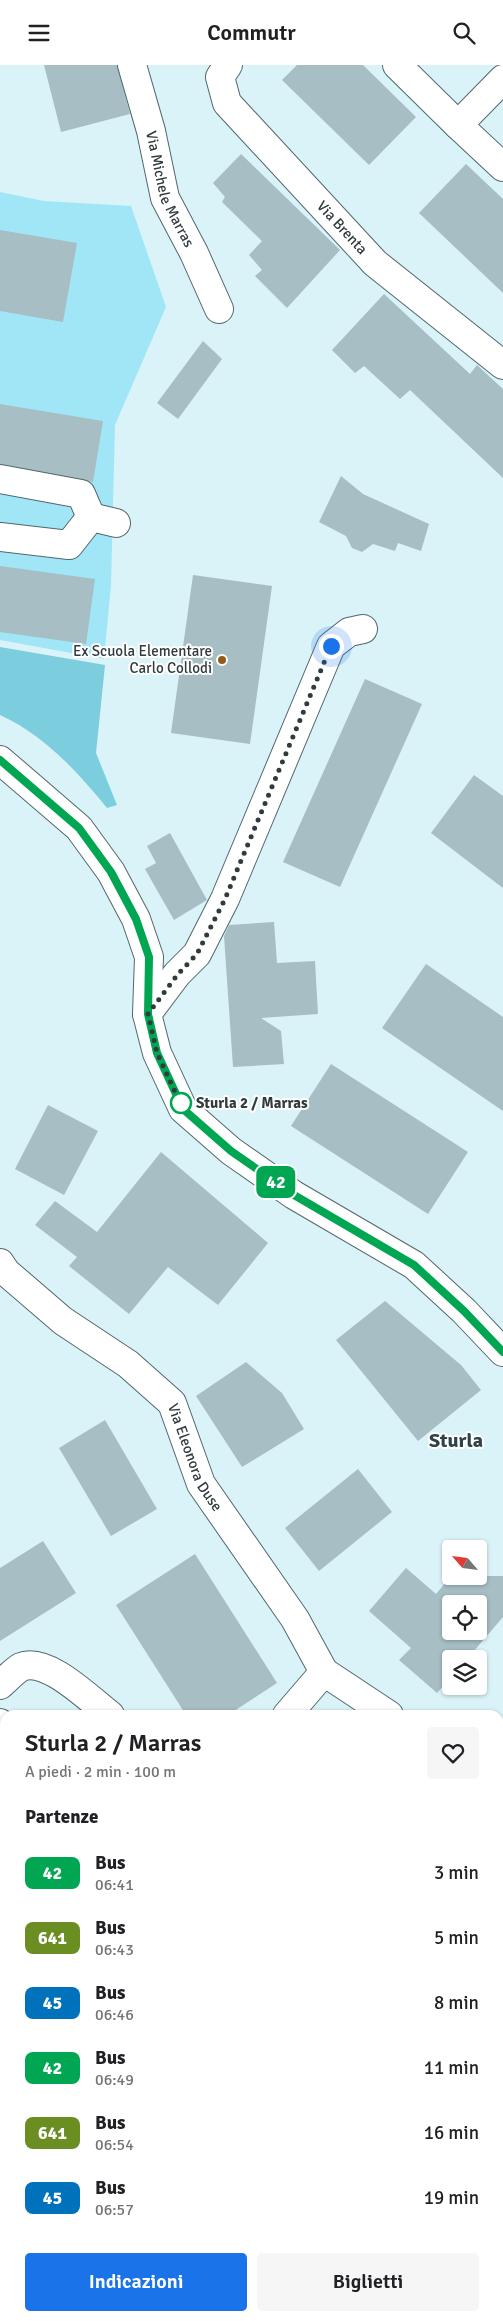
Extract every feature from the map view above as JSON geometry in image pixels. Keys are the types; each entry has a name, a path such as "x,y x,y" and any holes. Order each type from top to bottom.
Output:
{"street":[{"name":"Via Michele Marras","path":"132,65 151,131 165,199 194,253 219,309"},
{"name":"Via Brenta","path":"228,65 220,77 227,103 375,263 503,365"},
{"path":"397,65 503,167"},
{"path":"458,125 503,79"},
{"path":"0,479 81,494 103,520 69,545 0,537"},
{"path":"148,1014 178,974 197,954 225,899 331,646 349,632 363,629"},
{"path":"0,760 79,828 111,872 136,919 149,957 148,1014 157,1053 183,1109 195,1122 231,1151 294,1195 414,1265 464,1311 503,1352"},
{"name":"Via Eleonora Duse","path":"0,1263 6,1272 63,1321 128,1364 172,1403 201,1484 295,1619 324,1672 381,1710"},
{"path":"0,1685 21,1667 38,1666 59,1675 104,1710"},
{"path":"290,1710 324,1672"}],"shaded area":[{"path":"0,192 44,201 131,206 166,307 115,425 111,585 104,659 0,640"},
{"path":"0,647 105,665 96,753 117,805 107,808 59,755 31,733 0,715"}],"building":[{"path":"44,65 117,65 130,114 61,132"},
{"path":"297,65 363,65 416,117 369,165 282,80"},
{"path":"241,154 340,250 287,308 255,276 262,270 249,255 262,241 222,202 225,197 213,183"},
{"path":"466,164 503,199 503,293 419,213"},
{"path":"0,230 77,243 63,322 0,311"},
{"path":"384,294 470,374 477,365 503,389 503,478 410,390 400,399 364,366 355,373 332,350"},
{"path":"203,341 222,359 178,419 157,403"},
{"path":"0,404 103,421 93,482 0,464"},
{"path":"341,476 363,494 429,524 421,551 398,543 395,551 373,544 362,552 352,548 346,536 319,522"},
{"path":"0,566 95,579 86,644 0,632"},
{"name":"Ex Scuola Elementare Carlo Collodi","path":"193,575 272,586 250,744 171,733"},
{"path":"365,679 422,704 340,887 283,862"},
{"path":"474,775 503,796 503,888 431,833"},
{"path":"170,833 207,900 174,920 145,869 156,863 147,846"},
{"path":"274,922 277,963 315,961 318,1014 261,1018 281,1031 284,1064 233,1067 224,936 229,925"},
{"path":"426,964 503,1017 503,1111 382,1028"},
{"path":"331,1064 468,1152 428,1214 291,1126"},
{"path":"48,1105 98,1131 64,1195 15,1169"},
{"path":"161,1152 268,1243 218,1305 168,1267 129,1314 69,1266 77,1257 35,1225 55,1201 97,1232"},
{"path":"385,1301 461,1365 481,1390 418,1441 336,1340"},
{"path":"246,1362 282,1393 304,1429 242,1467 196,1396"},
{"path":"105,1420 157,1509 111,1536 59,1448"},
{"path":"358,1469 392,1512 319,1571 285,1528"},
{"path":"43,1541 76,1593 0,1641 0,1568"},
{"path":"195,1554 277,1683 236,1710 183,1710 116,1605"},
{"path":"406,1568 436,1594 444,1585 488,1585 488,1576 503,1576 503,1617 487,1636 487,1595 442,1595 442,1640 483,1640 475,1650 442,1650 442,1687 437,1693 399,1660 411,1648 369,1611"}],"bus line":[{"name":"42","path":"0,760 79,828 111,872 136,919 149,957 148,1014 157,1053 183,1109 195,1122 231,1151 294,1195 414,1265 464,1311 503,1352"}],"place":[{"name":"Ex Scuola Elementare Carlo Collodi","path":"222,660"},
{"name":"Sturla 2 / Marras","path":"181,1103"}],"district":[{"name":"Sturla","path":"456,1440"}],"route":[{"path":"181,1103 183,1109 157,1053 148,1014 178,974 197,954 225,899 331,646"}]}
